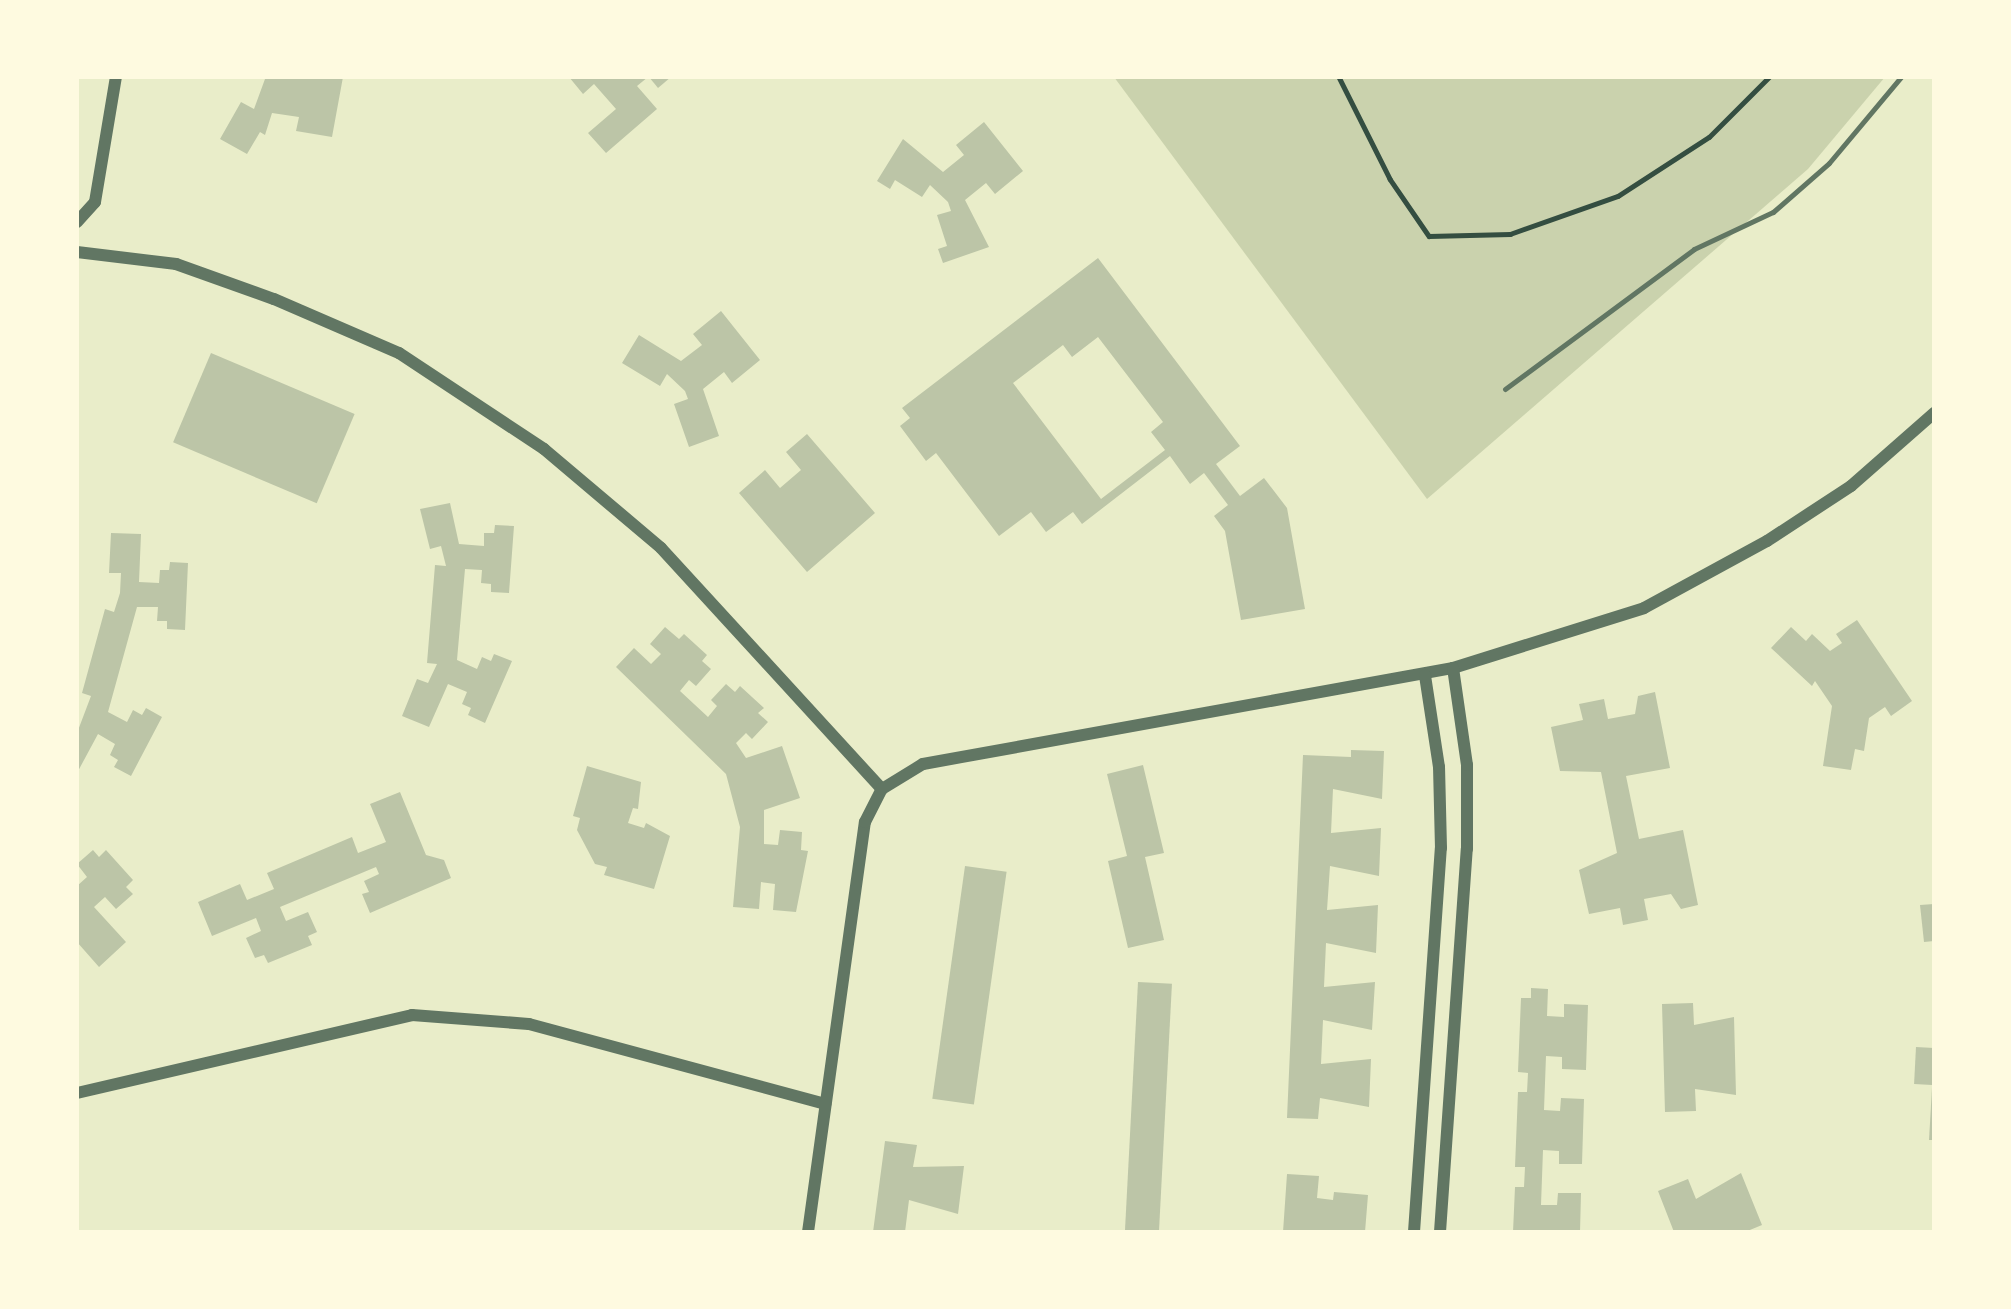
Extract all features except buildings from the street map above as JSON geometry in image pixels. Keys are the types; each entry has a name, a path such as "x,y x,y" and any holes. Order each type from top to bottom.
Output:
{"street":[{"path":"77,222 95,202 116,77"},
{"path":"77,252 176,264 287,304 399,353 544,449 661,548 882,789"},
{"path":"808,1232 865,822 882,789 923,764 1425,675 1644,608 1767,541 1851,486 1934,412"},
{"path":"1440,1232 1467,849 1466,765 1453,668"},
{"path":"1414,1232 1441,848 1439,767 1425,675"},
{"path":"77,1093 412,1015 529,1024 825,1104"}],"lane":[{"path":"1505,389 1694,250 1773,212 1829,163 1901,77"}],"path":[{"path":"1339,77 1390,179 1429,236 1510,234 1618,196 1709,137 1769,77"}],"green space":[{"path":"1114,77 1885,77 1808,169 1427,499"}]}
